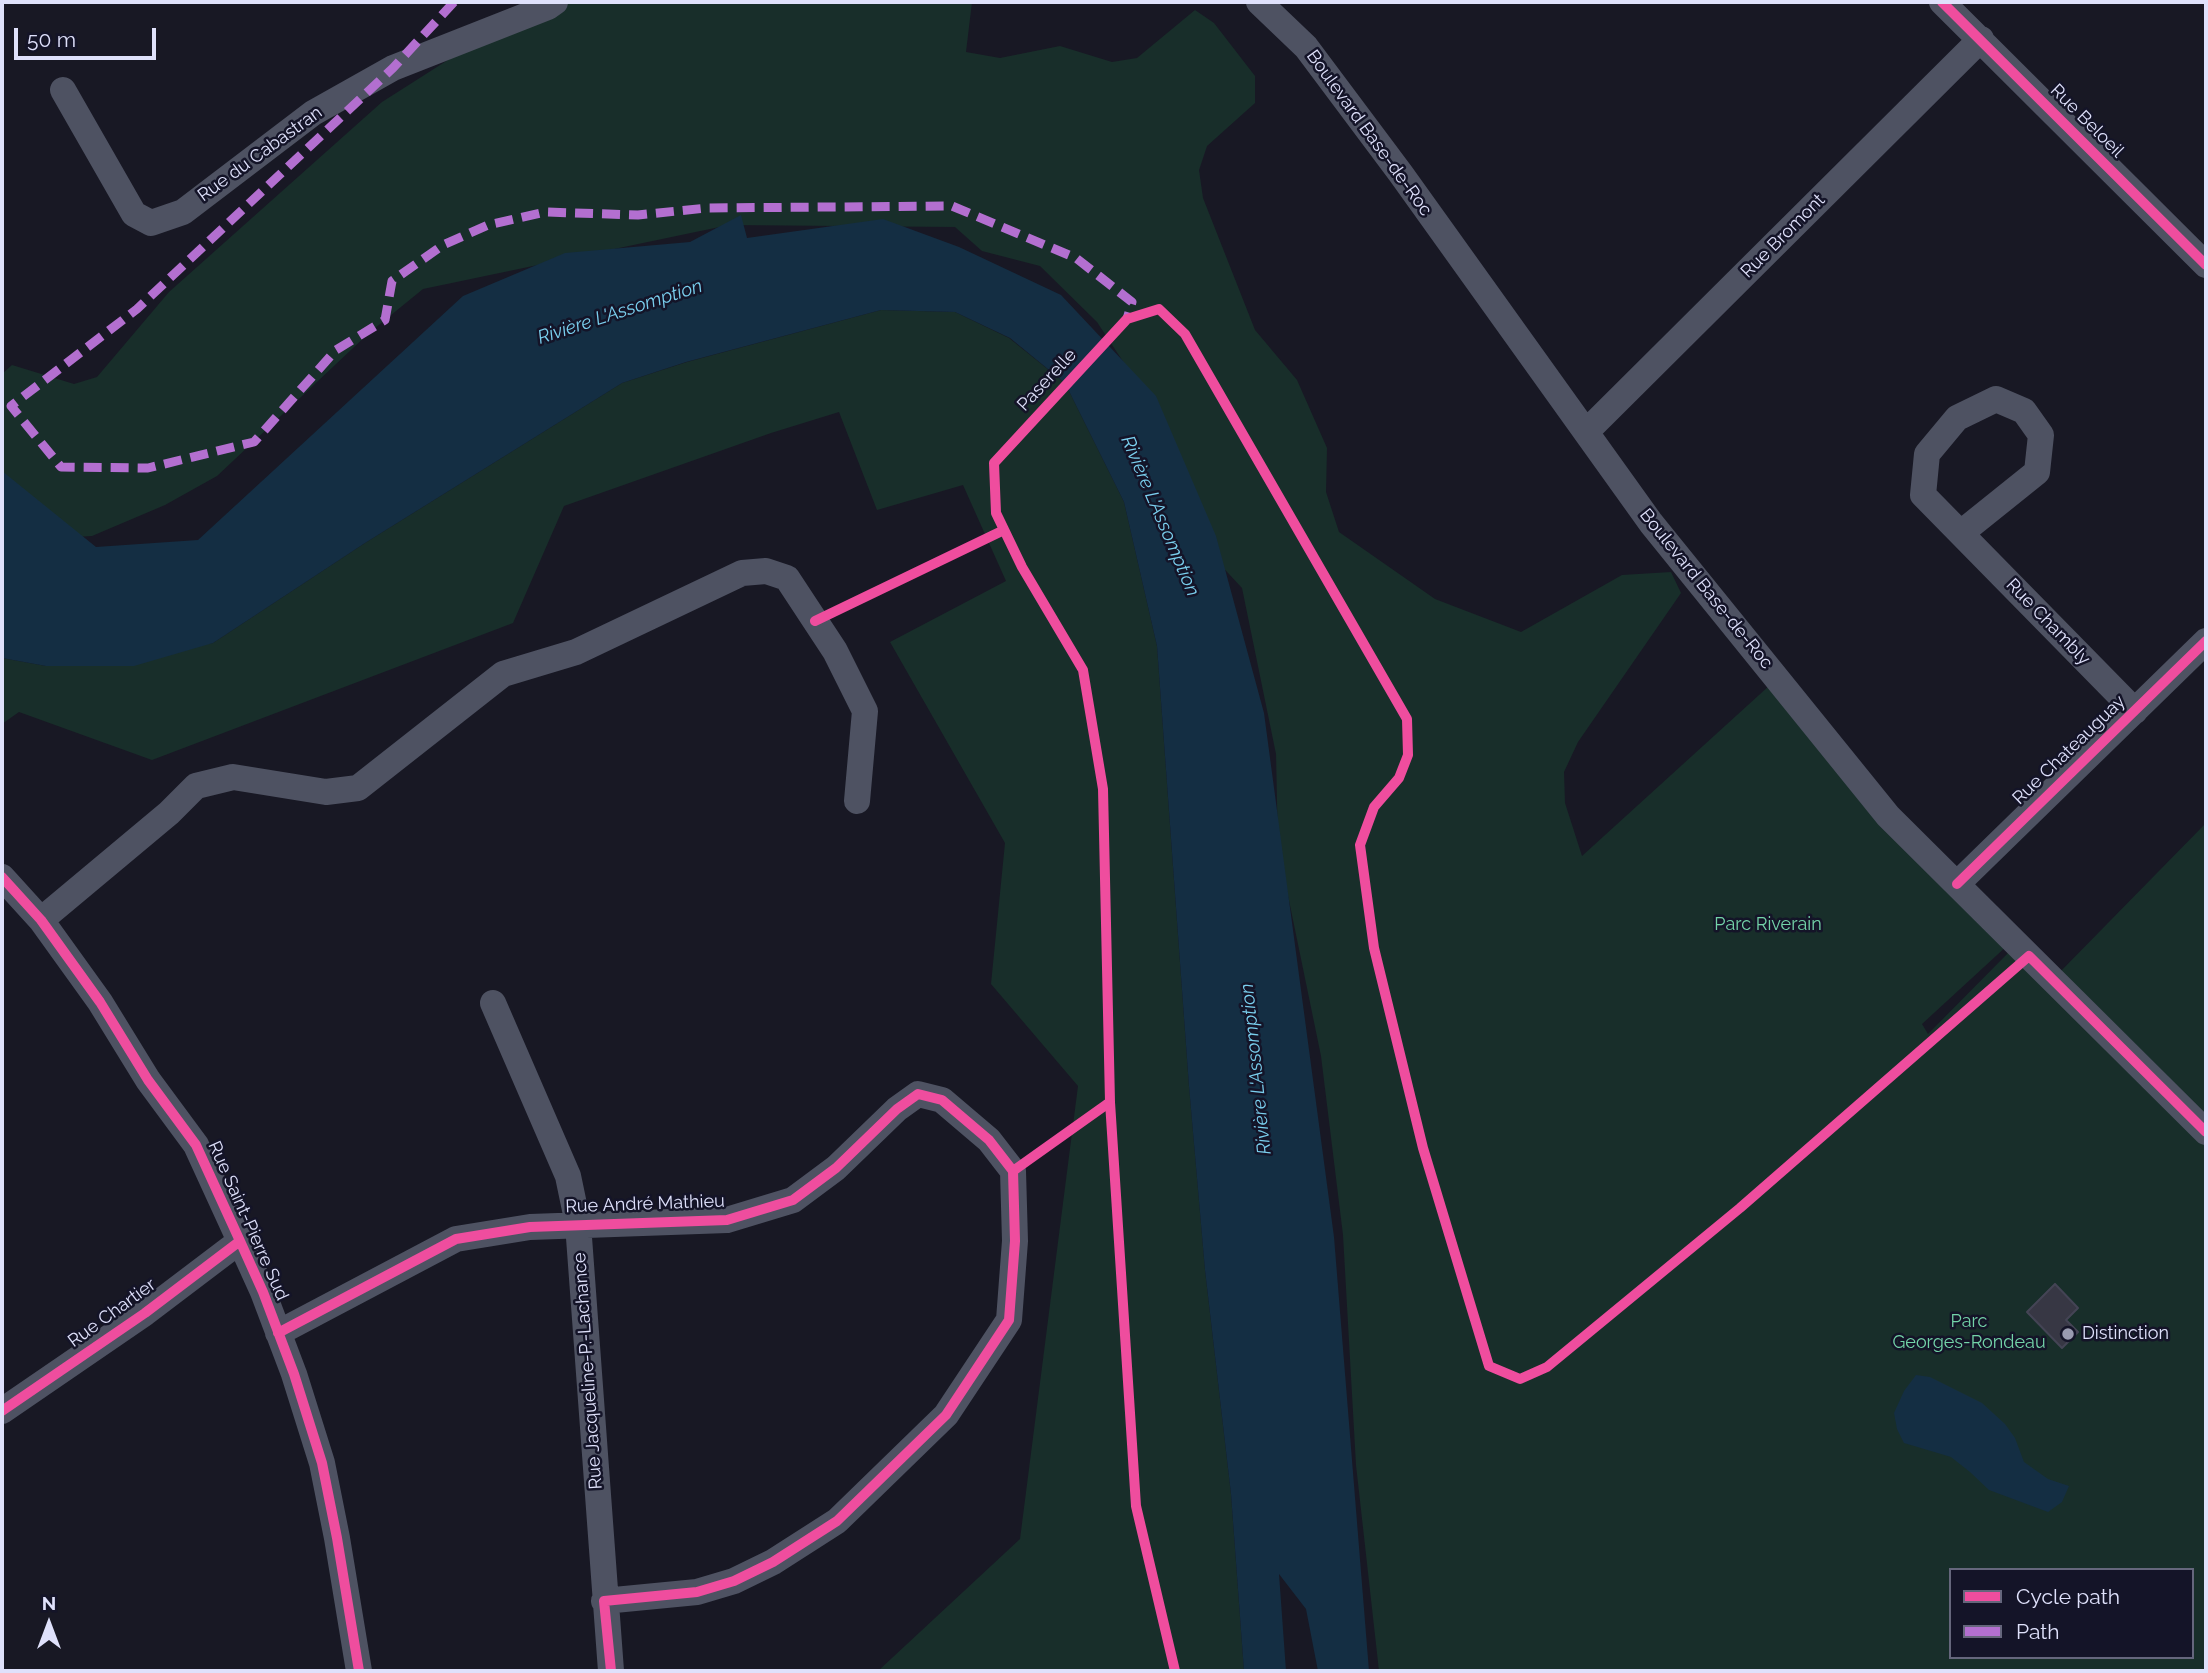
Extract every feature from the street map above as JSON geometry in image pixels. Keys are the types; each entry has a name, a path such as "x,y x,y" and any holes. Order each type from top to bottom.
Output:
{"street":[{"name":"Rue du Cabastran","path":"63,90 134,214 151,223 183,212 313,113 382,75 555,2"},
{"name":"Boulevard Base-de-Roc","path":"1259,2 1306,47 1651,523 1888,816 2206,1132"},
{"name":"Rue Beloeil","path":"1942,2 2206,265"},
{"name":"Rue Bromont","path":"1586,432 1981,39"},
{"name":"Rue Chambly","path":"1961,533 2037,472 2041,435 2024,411 1996,398 1957,418 1927,454 1923,495 2135,711"},
{"path":"41,920 169,813 196,786 233,777 326,792 358,788 503,674 576,652 742,573 766,571 787,578 835,651 865,711 857,801"},
{"name":"Rue Chateauguay","path":"1957,884 2206,641"},
{"name":"Rue Saint-Pierre Sud","path":"2,877 41,920 100,1002 148,1080 195,1144 240,1241 294,1374 322,1463 359,1671"},
{"name":"Rue Jacqueline-P.-Lachance","path":"493,1003 568,1175 578,1224 611,1671"},
{"name":"Rue André Mathieu","path":"278,1333 456,1240 530,1227 727,1220 793,1200 836,1168 897,1109 918,1094 942,1100 989,1140 1013,1171 1014,1241 1009,1320 946,1415 837,1521 773,1562 734,1581 697,1592 604,1601"},
{"name":"Rue Chartier","path":"2,1411 145,1312 240,1241"}],"green space":[{"path":"539,2 972,2 966,52 1000,58 1060,46 1112,62 1137,58 1195,10 1214,23 1255,76 1255,103 1207,146 1199,170 1203,198 1255,330 1297,380 1327,448 1326,492 1339,532 1435,599 1521,632 1622,575 1671,572 1681,593 1578,742 1564,772 1565,803 1582,856 1770,685 2009,944 1922,1024 1928,1034 2012,949 2206,1141 2206,1671 1379,1671 1356,1465 1343,1235 1321,1056 1278,847 1276,754 1242,588 1216,560 1163,422 1097,322 1040,266 982,251 955,227 729,225 423,289 369,333 217,476 165,505 92,536 40,539 2,524 2,374 12,365 74,384 97,377 169,292 382,102"},
{"path":"881,310 955,312 1009,338 1065,383 1124,502 1157,646 1189,1086 1205,1270 1231,1494 1244,1671 878,1671 1020,1539 1078,1086 991,984 1005,843 890,642 1006,581 963,485 877,510 839,412 771,433 564,506 513,623 152,760 19,712 2,724 2,658 46,666 213,643 365,543 622,383 687,362"},
{"path":"2206,823 2206,1123 2058,974"}],"water":[{"name":"Rivière L'Assomption","path":"741,215 747,238 883,219 959,247 1061,295 1156,396 1216,536 1264,713 1334,1237 1369,1671 1318,1671 1306,1609 1279,1574 1286,1671 1244,1671 1231,1494 1205,1270 1189,1086 1157,646 1124,502 1065,383 1010,338 955,312 881,310 686,362 622,383 365,543 213,643 134,666 46,666 2,658 2,471 96,547 198,540 463,296 565,253 690,242"},
{"path":"1916,1375 1930,1377 1982,1403 2005,1424 2015,1438 2024,1462 2048,1479 2069,1486 2062,1502 2048,1512 1989,1490 1951,1457 1904,1443 1897,1429 1894,1413 1904,1391"}],"building":[{"path":"2055,1284 2078,1308 2066,1320 2078,1332 2062,1348 2027,1312"}],"marked path":[{"path":"454,2 393,68 137,309 11,406 61,467 148,468 254,442 336,350 385,320 392,281 443,245 488,225 545,212 638,215 707,208 952,206 1076,258 1132,302 1127,319"}],"cycle path":[{"path":"1942,2 2206,265"},
{"name":"Paserelle","path":"1175,1671 1136,1506 1110,1102 1103,789 1083,670 1022,567 996,513 994,463 1127,319 1159,309 1185,334 1407,719 1408,755 1399,778 1374,807 1360,845 1374,948 1423,1148 1489,1366 1520,1379 1547,1367 1740,1208 2029,956 2206,1132"},
{"path":"815,621 1004,530"},
{"path":"1957,884 2206,641"},
{"path":"2,877 41,920 100,1002 148,1080 196,1145 263,1292 294,1374 322,1463 359,1671"},
{"path":"278,1333 456,1239 530,1227 727,1220 793,1200 836,1168 897,1109 918,1094 942,1100 989,1140 1013,1171 1015,1241 1009,1320 946,1415 837,1521 773,1562 734,1581 697,1592 604,1601 611,1671"},
{"path":"1013,1171 1110,1102"},
{"path":"2,1411 145,1313 240,1241"}],"place":[{"name":"Distinction","path":"2068,1334"}],"park label":[{"name":"Parc Riverain","path":"1768,925"},
{"name":"Parc Georges-Rondeau","path":"1969,1332"}]}
